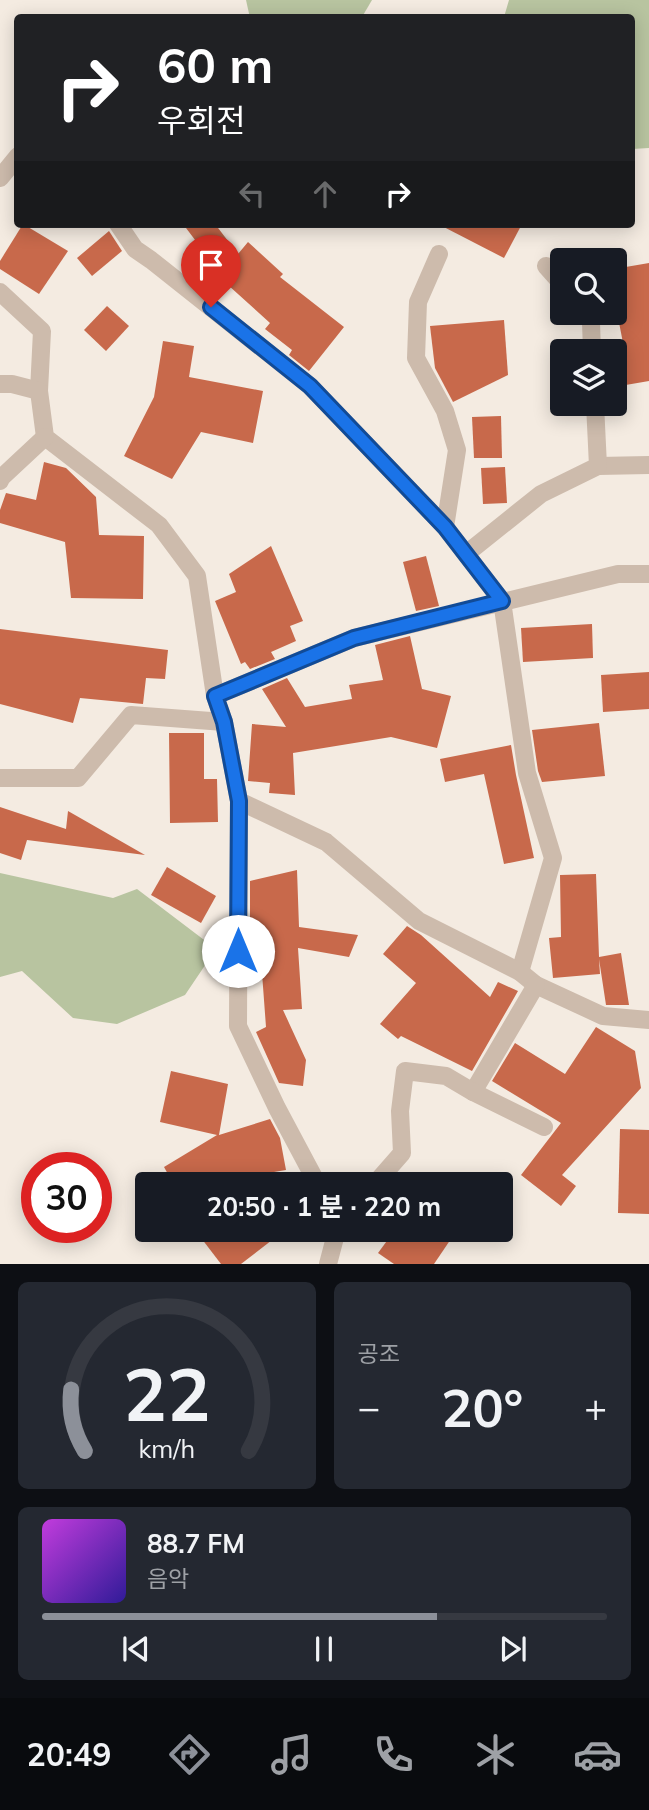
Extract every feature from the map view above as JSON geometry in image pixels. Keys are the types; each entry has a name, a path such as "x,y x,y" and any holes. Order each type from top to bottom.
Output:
{"street":[{"path":"0,177 14,161"},
{"path":"121,228 135,249 310,386 445,527 502,601 527,773 553,858 520,972"},
{"path":"439,254 418,302 416,358 446,411 457,450 445,527"},
{"path":"546,266 550,270"},
{"path":"0,292 42,331 39,391 45,437 159,525 197,576 215,696 224,722 239,801 238,1026 311,1172"},
{"path":"0,384 12,384 39,391"},
{"path":"596,416 598,466"},
{"path":"0,481 45,437"},
{"path":"466,554 541,494 598,466 649,465"},
{"path":"215,696 354,638 618,573 649,575"},
{"path":"0,778 78,778 131,715 224,722"},
{"path":"239,801 326,842 419,921 520,972 536,985 603,1016 649,1020"},
{"path":"473,1092 536,985"},
{"path":"385,1172 402,1153 400,1111 405,1072 446,1076 544,1127"},
{"path":"328,1264 334,1242"}],"green space":[{"path":"246,0 372,0 364,14 249,14"},
{"path":"509,0 649,0 649,148 635,149 635,14 505,14"},
{"path":"0,873 113,898 137,889 216,949 185,995 117,1024 73,1018 22,971 0,977"}],"building":[{"path":"21,228 30,228 68,251 39,294 0,269 0,261"},
{"path":"186,228 218,228 238,254 248,242 283,274 280,277 344,327 309,371 289,355 292,350 265,329 270,323 218,276 220,273"},
{"path":"446,228 520,228 504,258"},
{"path":"109,231 122,251 92,276 77,258"},
{"path":"649,263 649,381 627,385 627,339 622,339 619,325 627,325 627,267"},
{"path":"107,306 129,326 106,351 84,330"},
{"path":"504,320 508,375 453,402 435,368 430,326"},
{"path":"163,341 194,346 189,377 263,391 253,443 201,432 172,479 124,456 154,397"},
{"path":"501,416 502,458 474,458 472,417"},
{"path":"44,462 66,468 96,497 99,535 144,536 143,599 71,598 65,542 0,523 0,510 6,493 36,500"},
{"path":"505,467 507,503 483,504 481,468"},
{"path":"271,546 303,621 290,626 296,641 271,652 275,659 250,669 245,662 241,664 215,601 236,592 229,574"},
{"path":"426,556 439,606 416,611 403,562"},
{"path":"592,624 593,658 523,662 521,628"},
{"path":"0,629 168,650 165,679 146,678 143,704 80,698 73,723 0,704"},
{"path":"410,636 422,689 451,696 437,748 391,737 293,753 295,795 269,793 270,783 248,781 252,724 286,727 262,689 287,678 305,707 352,699 349,685 383,680 375,645"},
{"path":"649,672 649,709 603,712 601,675"},
{"path":"599,723 605,776 542,782 532,730"},
{"path":"169,733 204,733 204,779 217,779 218,822 170,823"},
{"path":"511,745 534,858 504,864 484,774 445,782 440,759"},
{"path":"0,807 66,829 68,811 145,855 27,840 21,860 0,853"},
{"path":"167,867 216,896 201,923 151,895"},
{"path":"297,870 299,927 358,935 349,957 298,948 302,1009 283,1010 306,1060 303,1086 279,1083 256,1032 266,1027 260,946 250,948 250,881"},
{"path":"596,874 599,957 621,953 629,1005 606,1005 599,959 600,974 553,978 549,938 561,937 560,875"},
{"path":"407,926 421,935 490,997 498,982 518,991 472,1071 401,1036 398,1039 380,1024 416,983 383,954"},
{"path":"596,1027 635,1051 641,1088 562,1175 576,1186 561,1206 521,1175 561,1123 492,1081 515,1043 565,1074"},
{"path":"171,1071 228,1084 219,1135 270,1119 280,1138 286,1170 167,1172 164,1167 217,1135 160,1122"},
{"path":"620,1129 649,1130 649,1214 618,1213"},
{"path":"204,1242 269,1242 241,1264 221,1264"},
{"path":"386,1242 449,1242 434,1264 394,1264 378,1253"}],"route":[{"path":"211,307 310,386 445,527 502,601 354,638 215,696 224,722 239,801 238,951"}]}
